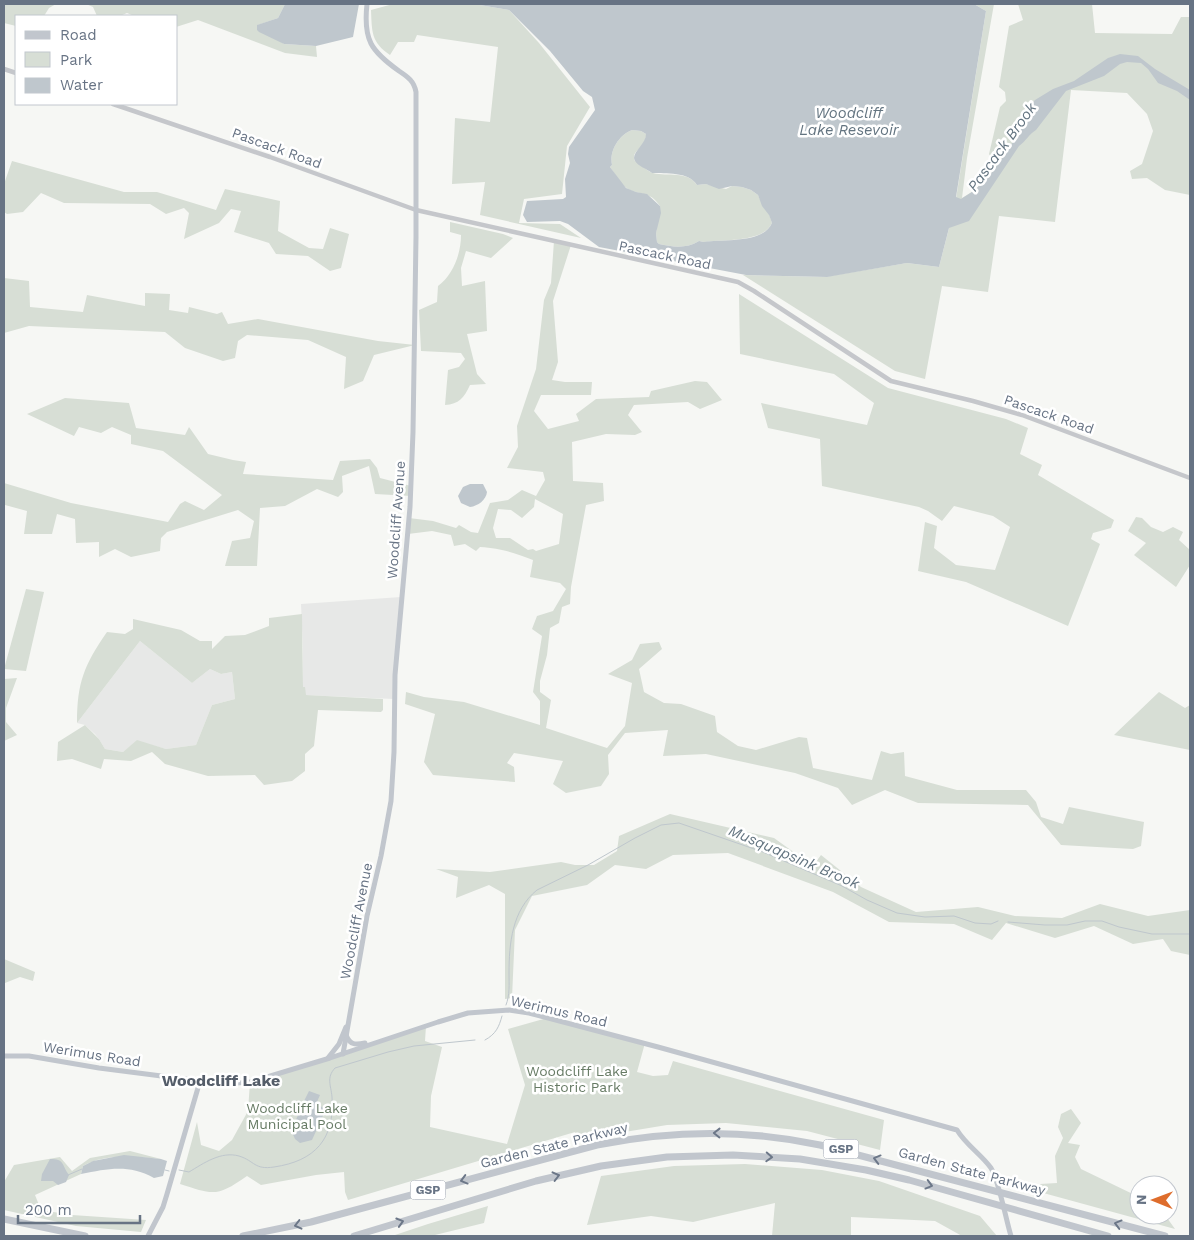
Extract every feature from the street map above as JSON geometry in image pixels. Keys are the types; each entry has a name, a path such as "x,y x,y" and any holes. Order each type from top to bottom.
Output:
{"highway":[{"name":"Garden State Parkway","path":"243,1236 304,1224 598,1145 649,1136 716,1133 776,1137 828,1146 1165,1236"},
{"name":"Garden State Parkway","path":"354,1236 536,1181 593,1167 652,1159 726,1155 800,1159 866,1170 909,1180 1108,1236"},
{"path":"4,1220 85,1236"}],"main road":[{"name":"Woodcliff Avenue","path":"343,1054 368,910 381,856 391,801 396,660 411,486 417,99 415,86 408,77 378,55 371,45 367,28 367,4"},
{"name":"Werimus Road","path":"4,1056 29,1056 99,1068 224,1084 241,1084 343,1054 438,1022 476,1012 509,1010 529,1013 658,1046 957,1130 990,1168 1011,1236"},
{"path":"327,1059 339,1044 343,1032 348,1025"},
{"path":"346,1034 353,1044 378,1041"},
{"path":"148,1236 167,1194 200,1081"}],"street":[{"name":"Pascack Road","path":"116,105 270,157 416,210 738,282 891,381 1022,415 1190,478"}],"shaded area":[{"path":"401,597 394,699 303,695 301,604"},
{"path":"140,641 192,683 210,669 221,674 232,672 235,699 212,705 196,745 166,749 137,741 123,752 105,749 95,734 85,725 77,723"}],"green space":[{"path":"4,4 56,4 49,8 45,15 15,15 15,26 4,23"},
{"path":"86,4 285,4 278,18 258,25 284,44 316,46 317,57 285,53 198,20 178,26 178,15 132,15 127,13 122,15 97,15 93,7"},
{"path":"393,4 474,4 509,10 539,43 590,107 567,146 562,194 524,199 519,223 560,224 581,238 480,215 485,182 452,184 455,118 490,122 498,47 417,35 414,42 398,42 390,55 376,41 371,10"},
{"path":"974,4 994,4 967,158 962,198 975,190 996,167 989,154 1000,107 1006,101 1005,92 999,87 1009,26 1023,20 1018,4 1092,4 1095,33 1172,34 1181,17 1190,17 1190,195 1165,190 1147,178 1132,179 1130,171 1142,164 1153,131 1147,114 1127,93 1071,90 1055,222 999,216 988,292 942,286 925,379 895,371 743,275 824,277 907,263 939,267 955,205 986,11"},
{"path":"632,130 641,131 646,134 644,143 634,155 634,160 649,171 688,177 697,185 706,184 726,189 732,186 751,190 758,195 772,223 760,234 742,239 699,241 679,247 659,244 656,233 660,206 648,195 625,187 610,167 616,144 627,132"},
{"path":"12,161 124,192 157,192 216,210 225,189 280,201 278,231 309,248 323,249 330,228 349,234 341,268 330,271 308,256 276,254 269,243 234,232 241,211 231,209 219,223 184,239 189,213 184,208 166,214 150,204 64,203 41,193 23,212 7,214 4,212 4,184"},
{"path":"450,222 513,238 491,258 466,251 461,268 462,286 485,281 487,331 467,334 477,374 486,384 470,385 460,399 445,405 448,370 459,367 465,359 461,353 421,351 419,310 437,302 438,286 448,276 458,257 461,235 450,232"},
{"path":"554,241 571,245 553,301 558,362 552,380 592,382 591,395 541,395 534,411 548,429 579,421 576,414 596,399 649,397 651,391 695,381 707,382 722,400 700,409 688,402 634,405 628,415 642,432 635,435 606,434 572,442 573,481 603,483 604,501 586,505 571,587 570,604 562,607 559,623 550,628 547,655 540,681 540,692 551,700 546,728 607,748 625,726 632,683 608,674 632,660 640,644 659,642 662,649 639,669 644,692 664,703 681,704 715,716 717,732 738,746 756,750 799,737 807,738 813,768 872,780 881,751 891,754 904,752 905,776 957,790 1026,790 1036,802 1041,817 1063,824 1069,807 1144,822 1141,846 1133,849 1061,845 1028,805 918,803 885,790 852,805 838,788 795,773 706,754 663,756 668,730 625,733 608,755 609,774 601,786 566,793 553,784 563,761 514,753 507,763 514,767 515,782 433,775 424,762 435,714 405,704 406,692 424,697 464,702 540,725 540,701 533,692 542,636 532,629 537,616 553,611 566,589 560,583 530,577 533,560 520,555 480,547 476,551 465,544 454,546 451,535 432,531 408,534 409,518 433,521 456,528 459,525 471,532 478,533 490,503 508,500 522,490 536,496 545,480 543,472 507,468 518,447 517,426 536,369 544,300 551,283","holes":["535,499 563,514 559,544 536,551 533,549 528,550 510,538 496,538 493,528 498,509 511,510 522,518 534,507"]},
{"path":"4,278 29,281 30,307 83,312 87,295 145,306 145,293 170,294 169,310 188,313 189,307 217,314 222,312 228,324 258,319 378,341 415,345 374,355 363,381 344,389 346,357 308,340 247,335 238,341 235,358 223,361 185,348 165,332 29,326 4,333"},
{"path":"739,294 888,388 1006,419 1028,428 1020,454 1042,465 1038,475 1114,520 1111,528 1093,533 1091,539 1100,544 1068,626 966,582 918,571 925,522 937,526 934,548 956,565 995,570 1010,527 993,516 954,506 942,521 919,507 822,486 820,439 768,428 761,403 867,425 874,403 834,374 740,354"},
{"path":"65,398 129,403 136,428 185,435 189,427 208,454 246,462 243,474 333,480 340,461 370,459 377,468 380,478 411,486 411,496 375,494 369,466 342,476 343,492 338,497 317,489 285,506 260,508 257,566 225,566 232,541 250,538 254,521 238,510 167,532 161,538 160,551 131,557 115,549 99,557 99,542 76,543 75,519 57,514 52,534 24,534 27,511 5,505 4,508 4,483 71,503 168,522 180,504 185,501 204,510 222,495 163,451 131,444 131,435 112,427 101,433 79,427 74,436 27,414"},
{"path":"1136,517 1142,518 1151,527 1163,532 1173,527 1183,532 1179,540 1190,550 1190,565 1176,587 1134,555 1146,543 1128,531"},
{"path":"26,589 44,592 26,671 4,669"},
{"path":"302,614 303,687 305,687 306,695 383,699 383,710 381,712 318,710 314,746 305,754 305,771 292,781 264,785 255,775 208,776 165,764 152,752 131,761 104,759 101,769 72,759 57,761 58,742 85,725 99,739 105,749 123,752 137,740 166,749 196,745 212,705 235,699 232,672 221,674 210,669 192,683 140,641 77,723 78,697 83,675 107,632 125,634 133,629 133,619 181,630 200,641 212,641 212,649 225,636 245,635 269,626 269,618"},
{"path":"17,678 6,708 6,722 17,735 4,741 4,679"},
{"path":"1159,692 1185,708 1190,705 1190,750 1114,735"},
{"path":"670,814 774,838 813,866 821,855 861,887 916,912 978,907 1015,916 1062,918 1100,904 1148,916 1190,910 1190,955 1171,951 1163,939 1133,944 1094,926 1055,938 1006,923 992,940 954,924 889,922 833,892 728,853 673,855 646,869 615,865 587,885 532,896 515,930 512,998 505,999 505,894 489,885 456,898 458,877 436,869 490,872 561,862 575,865 594,865 617,851 619,836"},
{"path":"4,959 35,972 33,981 20,977 5,983"},
{"path":"547,1018 645,1043 637,1072 653,1076 668,1075 673,1061 884,1120 880,1150 807,1131 726,1123 667,1125 576,1140 575,1132 348,1200 345,1192 344,1172 261,1185 247,1176 229,1188 215,1192 208,1192 180,1184 197,1122 201,1145 219,1151 232,1140 248,1111 250,1082 426,1026 425,1041 442,1047 431,1096 430,1127 507,1144 525,1085 508,1029"},
{"path":"1071,1109 1081,1123 1068,1143 1080,1145 1075,1157 1081,1169 1129,1192 1129,1216 1036,1191 1040,1184 1057,1183 1055,1156 1063,1138 1058,1127 1061,1114"},
{"path":"130,1151 161,1159 121,1157 101,1159 83,1166 81,1174 35,1195 41,1210 72,1215 146,1220 141,1232 76,1226 4,1210 4,1182 14,1165 60,1157 72,1171 90,1158"},
{"path":"745,1164 822,1170 879,1181 980,1216 997,1236 962,1236 935,1221 851,1217 851,1236 772,1236 775,1203 693,1222 651,1216 587,1225 601,1176 674,1166"},
{"path":"488,1206 484,1223 434,1236 392,1236 428,1224"},
{"path":"1160,1225 1172,1225 1175,1229"}],"water":[{"path":"285,4 359,4 353,37 316,46 284,44 257,30 257,25 278,18"},
{"name":"Woodcliff Lake Resevoir","path":"474,4 974,4 986,11 956,197 961,199 975,190 994,170 1013,142 1019,121 1024,112 1035,100 1053,89 1074,81 1108,58 1120,54 1138,56 1155,69 1190,90 1190,100 1177,91 1158,83 1141,63 1127,62 1120,64 1104,76 1066,91 1036,130 1019,146 969,221 949,228 939,267 907,263 827,277 746,275 599,247 568,224 560,221 527,222 523,215 527,201 563,199 566,197 565,179 570,163 569,147 595,110 592,97 583,91 550,51 509,10","holes":["632,130 641,131 646,134 644,142 634,158 638,164 652,173 688,177 697,185 706,184 719,189 732,186 751,190 758,195 762,206 769,215 772,223 767,230 752,237 742,239 699,241 679,247 659,244 656,233 661,213 660,206 647,194 626,188 610,167 612,165 612,154 619,140 627,132"]},
{"path":"470,484 483,484 487,492 481,502 470,507 461,503 458,496 463,487"},
{"path":"309,1091 320,1095 316,1104 326,1109 312,1140 300,1143 295,1139 291,1130 302,1107 308,1109 311,1114 312,1110 302,1105"},
{"path":"124,1155 167,1161 163,1176 154,1178 127,1169 81,1174 83,1166 93,1161"},
{"path":"50,1159 58,1160 62,1163 69,1175 66,1182 58,1185 53,1181 41,1181 42,1174"}],"waterway":[{"name":"Musquapsink Brook","path":"506,1005 509,993 511,939 517,917 529,898 537,890 588,865 661,825 679,823 763,852 842,886 867,900 897,913 925,917 954,916 975,923 991,924 998,921"},
{"name":"Musquapsink Brook","path":"1008,922 1067,925 1085,921 1102,921 1119,927 1152,934 1190,934"},
{"name":"Musquapsink Brook","path":"485,1040 496,1030 502,1016"},
{"name":"Musquapsink Brook","path":"179,1170 189,1172 219,1156 226,1155 239,1156 258,1166 267,1168 288,1164 301,1159 320,1146 326,1136 332,1112 330,1078 335,1068 414,1046 475,1040"},
{"name":"Musquapsink Brook","path":"68,1175 82,1169"},
{"name":"Musquapsink Brook","path":"165,1170 169,1171"}],"district":[{"name":"Woodcliff Lake","path":"221,1080"}],"water label":[{"name":"Pascack Brook","path":"1002,147"}],"park label":[{"name":"Woodcliff Lake Historic Park","path":"577,1080"},
{"name":"Woodcliff Lake Municipal Pool","path":"297,1116"}]}
